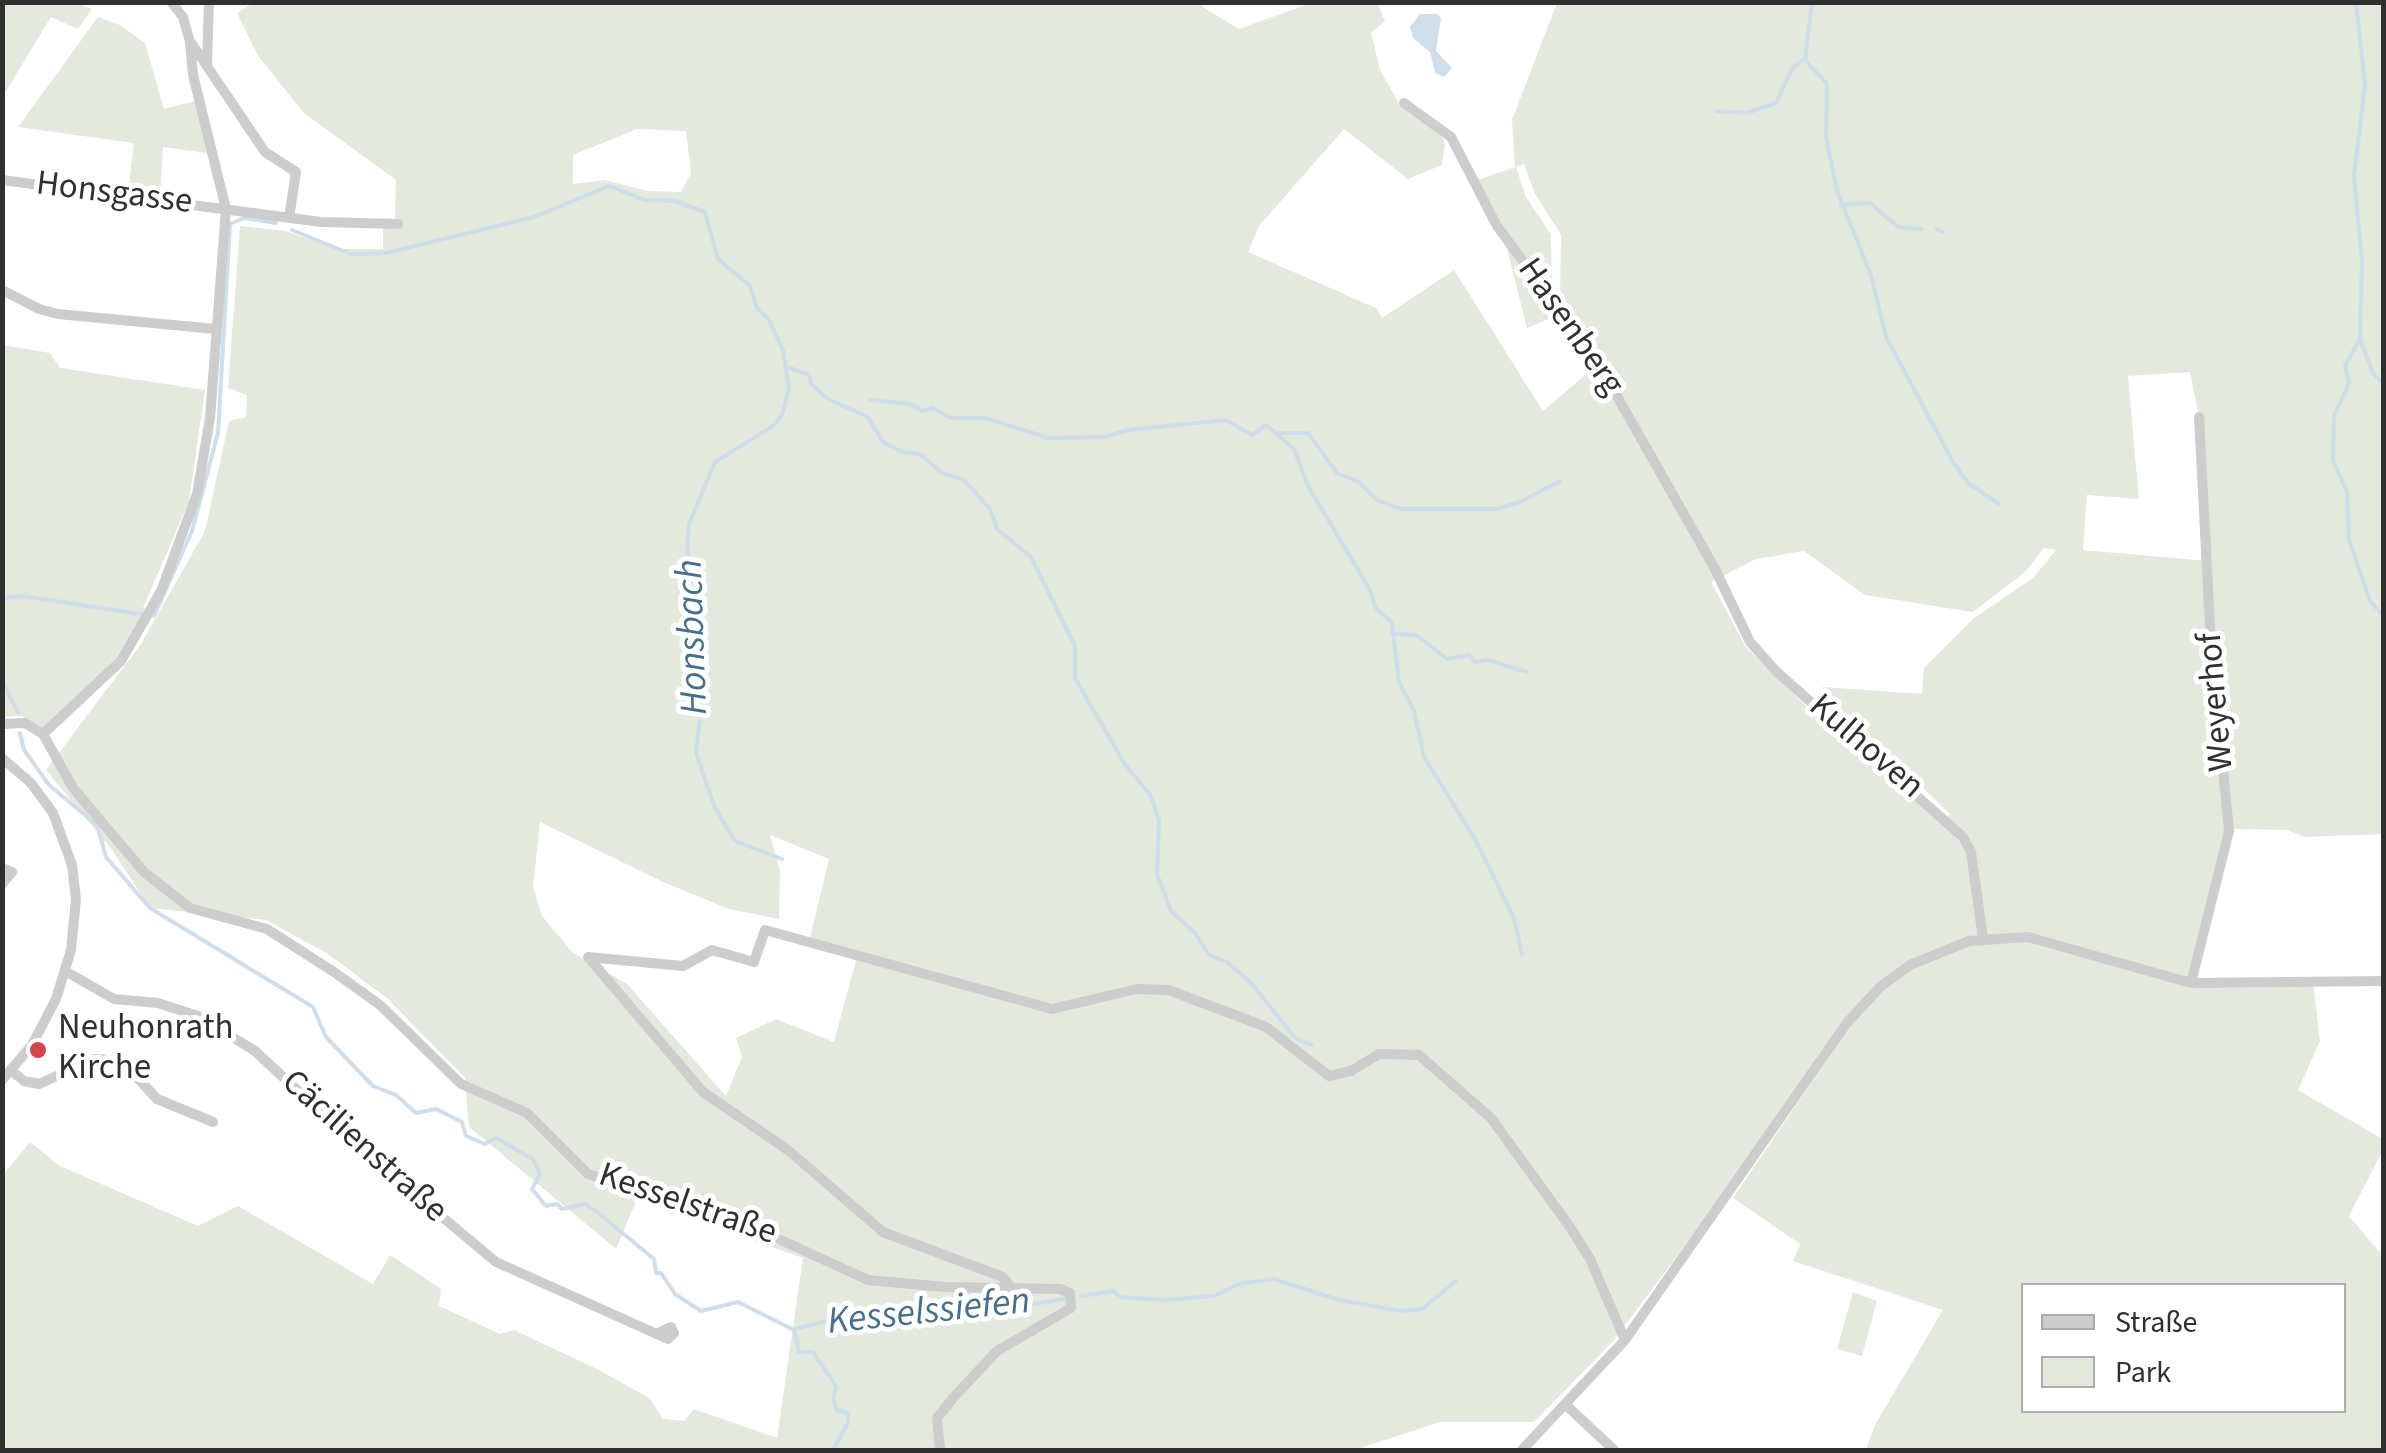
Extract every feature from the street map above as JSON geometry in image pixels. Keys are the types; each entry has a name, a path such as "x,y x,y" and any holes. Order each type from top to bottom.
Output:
{"street":[{"path":"171,2 183,16"},
{"path":"2,724 24,723 43,734 121,661 161,591 198,494 210,418 226,209 193,75 182,2"},
{"path":"206,64 209,2"},
{"path":"190,42 266,152 296,172 290,218"},
{"name":"Hasenberg","path":"1404,104 1451,137 1497,226 1556,300 1613,386 1715,570"},
{"name":"Honsgasse","path":"2,180 290,218 398,224"},
{"path":"2,290 38,310 58,314 216,329"},
{"name":"Weyerhof","path":"2191,983 2229,832 2210,646 2198,417"},
{"name":"Kulhoven","path":"1715,570 1761,656 1963,836 1971,852 1983,939"},
{"name":"Kesselstraße","path":"43,734 73,788 144,872 190,908 267,929 334,972 380,1004 461,1084 527,1114 588,1174 789,1241 868,1280 1060,1288 1074,1300 1071,1308 998,1351 937,1418 940,1450"},
{"path":"2,758 46,801 68,852 76,920 65,971 47,1019 2,1080"},
{"path":"2,884 7,870"},
{"path":"1010,1288 1003,1276 882,1232 788,1150 703,1092 588,957 672,966 712,950 754,962 765,930 1052,1009 1137,989 1170,990 1266,1027 1328,1076 1350,1071 1380,1054 1419,1055 1491,1118 1570,1226 1590,1259 1625,1340"},
{"path":"1522,1450 1625,1340 1822,1055 1867,1000 1910,965 1983,939 2028,937 2191,983 2384,981"},
{"name":"Cäcilienstraße","path":"65,971 114,999 158,1004 198,1016 255,1050 369,1156 496,1262 660,1332"},
{"path":"12,1071 40,1084 94,1059 112,1060 133,1072 157,1099 213,1122"},
{"path":"1566,1405 1614,1450"}],"green space":[{"path":"3,2 76,3 92,9 78,29 51,17 3,96"},
{"path":"255,2 1195,2 1239,29 1311,3 1377,3 1385,21 1371,33 1380,70 1399,104 1439,131 1445,144 1442,165 1408,179 1344,129 1259,226 1248,252 1376,308 1382,318 1454,270 1543,411 1603,360 1560,297 1561,235 1534,192 1524,164 1516,167 1526,197 1551,235 1552,307 1558,315 1527,328 1504,237 1478,180 1515,167 1512,120 1557,3 2383,3 2383,834 2305,837 2287,830 2234,829 2191,983 2131,969 2200,987 2313,983 2320,1041 2298,1090 2383,1139 2383,1150 2349,1216 2383,1256 2383,1450 1866,1450 1875,1425 1943,1310 1793,1261 1800,1244 1733,1198 1838,1043 1842,1021 1704,1220 1614,1340 1534,1422 1440,1422 1354,1450 3,1450 3,1175 30,1142 60,1166 198,1226 238,1206 373,1284 390,1255 441,1289 439,1306 500,1334 514,1330 599,1370 649,1398 663,1419 684,1421 694,1409 777,1438 803,1258 637,1199 616,1249 469,1127 465,1078 388,999 328,954 266,920 150,908 112,850 46,770 141,644 205,531 229,421 246,417 247,395 228,388 240,226 286,231 336,249 383,249 383,230 395,220 396,180 304,113 258,56 237,13","holes":["637,129 686,131 691,173 681,192 647,191 605,180 573,184 573,155","2190,372 2199,417 2208,561 2083,550 2087,495 2139,499 2128,376","2044,548 2056,550 2033,578 1974,618 1924,668 1922,694 1823,687 1814,714 1745,646 1711,582 1756,559 1804,551 1865,595 1973,612 2025,572","1907,773 1950,815 1938,817 1903,785","540,822 663,882 729,909 779,919 780,871 770,835 829,859 810,938 857,956 834,1042 776,1019 736,1038 742,1057 726,1096 627,984 573,953 542,916 533,887"]},
{"path":"98,17 120,25 145,43 164,109 195,101 208,153 163,147 160,197 128,192 134,143 18,127"},
{"path":"3,345 50,353 60,368 205,390 189,501 143,608 151,610 119,659 43,729 22,716 3,717"},
{"path":"1853,1292 1877,1301 1862,1356 1837,1349"}],"water":[{"path":"1420,14 1437,14 1441,18 1436,51 1452,68 1444,77 1435,73 1430,52 1413,38 1410,27"}],"waterway":[{"path":"1812,2 1805,60 1827,84 1826,137 1837,191 1871,275 1886,337 1953,462 1968,483 1999,504"},
{"path":"2356,2 2365,84 2354,176 2362,263 2360,339 2373,373 2384,385"},
{"path":"1717,111 1747,113 1776,103 1792,69 1805,58"},
{"name":"Honsbach","path":"292,230 351,254 386,253 534,217 609,186 645,200 675,201 705,212 718,259 750,286 757,308 769,320 783,350 789,388 782,415 773,426 715,462 689,524 687,549 696,593 690,642 703,693 696,753 715,808 735,841 782,859"},
{"path":"1841,205 1870,203 1898,227 1921,229"},
{"name":"Honsbach","path":"154,616 192,531 218,433 230,224 244,218 276,223"},
{"path":"1936,229 1943,232"},
{"path":"2359,340 2345,366 2349,383 2334,416 2333,461 2347,492 2349,540 2370,601 2384,617"},
{"path":"790,368 809,375 811,384 828,399 868,417 883,442 902,452 920,454 942,473 964,480 990,509 997,529 1031,557 1075,646 1075,678 1124,763 1151,796 1159,821 1157,874 1171,911 1195,933 1209,955 1227,962 1252,984 1296,1039 1312,1045"},
{"path":"871,400 911,404 922,411 932,408 951,418 985,418 1049,438 1104,437 1128,430 1226,420 1252,435 1266,425 1294,449 1308,486 1369,588 1376,608 1392,623 1399,682 1414,711 1424,757 1475,839 1514,918 1522,954"},
{"path":"1278,433 1308,433 1337,473 1359,482 1377,500 1401,509 1496,509 1520,502 1560,481"},
{"name":"Honsbach","path":"2,598 23,596 146,615"},
{"path":"1392,634 1416,635 1447,659 1469,655 1475,662 1488,660 1527,672"},
{"path":"2,682 18,712"},
{"path":"20,733 24,750 49,785 97,825 106,857 150,908 313,1007 326,1037 373,1086 396,1095 416,1113 436,1109 462,1122 466,1136 485,1144 496,1138 533,1159 540,1174 532,1189 546,1206 557,1204 562,1209 585,1204 597,1212 654,1259 656,1273 661,1273 675,1294 701,1311 738,1302 794,1330 799,1352 813,1352 836,1386 833,1400 837,1410 848,1413 848,1423 833,1450"},
{"name":"Kesselssiefen","path":"1081,1296 1113,1291 1121,1297 1165,1300 1214,1296 1239,1284 1274,1279 1339,1300 1401,1311 1422,1309 1456,1281"},
{"name":"Kesselssiefen","path":"795,1329 854,1314 916,1319 927,1314 971,1315 1063,1299"}],"place":[{"name":"Neuhonrath Kirche","path":"38,1050"}]}
